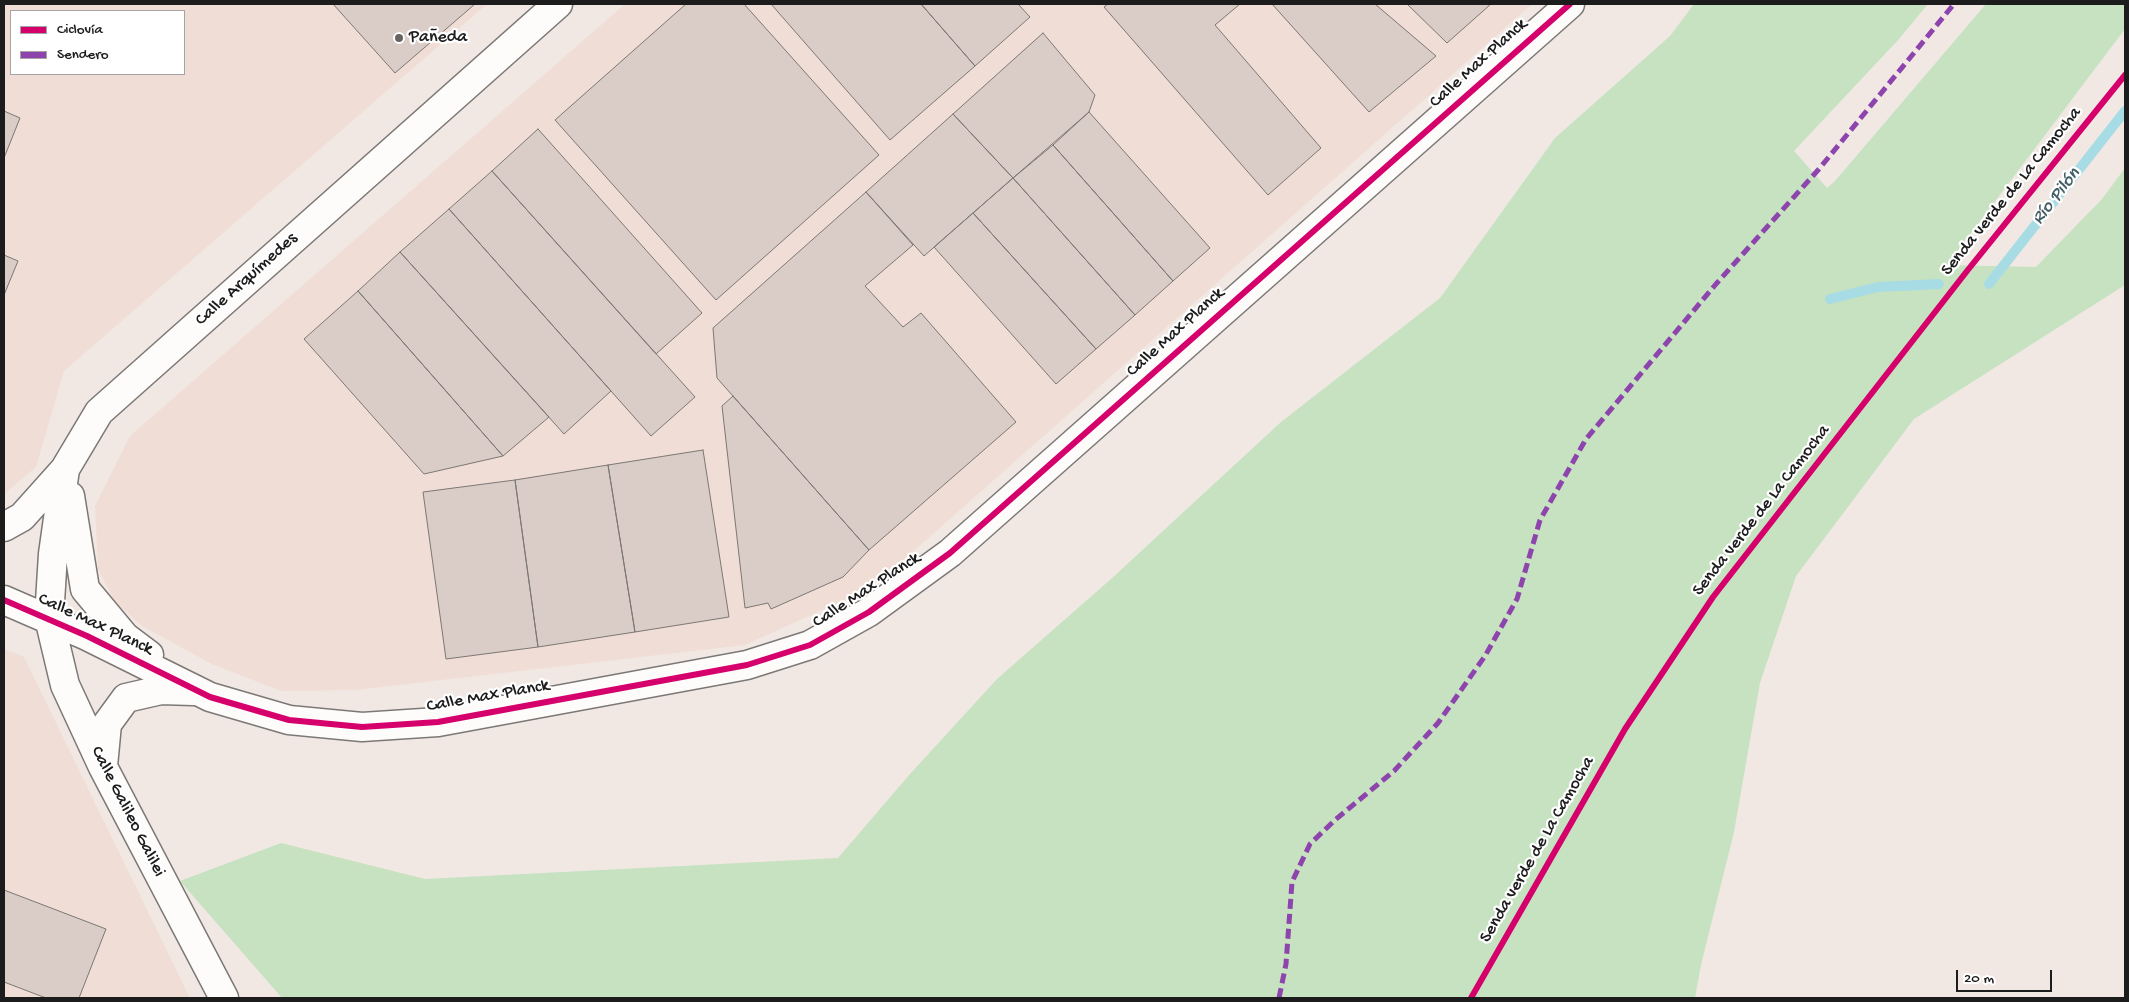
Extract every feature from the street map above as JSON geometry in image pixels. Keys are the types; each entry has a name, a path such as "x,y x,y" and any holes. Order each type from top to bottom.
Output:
{"street":[{"name":"Calle Arquímedes","path":"49,618 53,554 65,469 99,412 558,4"},
{"name":"Calle Max Planck","path":"4,600 49,618 210,697 289,720 362,727 438,722 747,665 810,645 869,612 950,552 1570,4"},
{"path":"4,527 22,517 65,469"},
{"path":"65,469 85,589 125,637 199,692"},
{"name":"Calle Galileo Galilei","path":"49,618 65,685 103,767 224,998"},
{"path":"103,767 107,724 126,698 161,690 199,692"}],"shaded area":[{"path":"4,4 487,4 64,371 36,467 4,494"},
{"path":"625,4 1532,4 873,587 745,645 355,690 281,691 212,664 142,626 115,602 98,569 95,506 130,436"},
{"path":"4,649 24,657 190,998 4,998"}],"green space":[{"path":"1694,4 1928,4 1899,39 1794,151 1827,188 1986,4 2125,4 2125,29 1947,265 2036,267 2102,199 2125,168 2125,285 1914,419 1796,576 1760,683 1734,832 1701,965 1695,998 282,998 180,881 281,843 425,879 838,858 910,774 997,679 1111,579 1281,422 1440,298 1555,138 1670,36"}],"building":[{"name":"Pañeda","path":"333,4 475,4 395,73"},
{"path":"686,4 744,4 879,155 716,300 555,120"},
{"path":"771,4 921,4 975,66 890,140"},
{"path":"921,4 1018,4 1030,17 975,66"},
{"path":"1108,4 1240,4 1215,25 1321,148 1268,195 1104,7"},
{"path":"1272,4 1375,4 1436,56 1369,112"},
{"path":"1407,4 1491,4 1447,43"},
{"path":"1043,33 1095,95 1089,112 1013,178 953,114"},
{"path":"4,111 20,118 4,158"},
{"path":"1089,112 1210,248 1173,281 1053,145"},
{"path":"953,114 1013,178 924,256 866,192"},
{"path":"538,129 702,313 656,354 492,171"},
{"path":"1053,145 1173,281 1135,315 1013,178"},
{"path":"492,171 695,397 651,436 449,209"},
{"path":"1013,178 1135,315 1096,349 973,213"},
{"path":"866,192 913,245 865,286 903,327 921,313 1016,422 869,550 717,378 713,328"},
{"path":"449,209 611,391 564,434 400,252"},
{"path":"973,213 1096,349 1056,384 934,247"},
{"path":"400,252 549,417 503,456 358,291"},
{"path":"4,255 18,261 4,295"},
{"path":"358,291 503,456 424,474 304,339"},
{"path":"733,396 869,550 843,577 771,609 768,603 745,608 722,406"},
{"path":"703,450 729,617 635,632 608,465"},
{"path":"608,465 635,632 538,647 515,480"},
{"path":"515,480 538,647 446,659 423,492"},
{"path":"4,890 106,929 79,998 46,998 4,982"}],"waterway":[{"name":"Río Pilón","path":"1989,284 2125,111"},
{"name":"Río Pilón","path":"1830,299 1878,287 1939,284"}],"marked path":[{"path":"1279,998 1286,964 1292,882 1310,844 1335,820 1394,771 1438,723 1485,656 1517,599 1540,520 1586,439 1716,284 1819,169 1954,4"}],"cycle path":[{"path":"4,600 87,636 210,697 289,720 362,727 438,722 747,665 810,645 869,612 950,553 1570,4"},
{"name":"Senda verde de La Camocha","path":"1471,998 1625,729 1713,597 1967,271 2125,75"}],"place":[{"name":"Pañeda","path":"399,38"}]}
